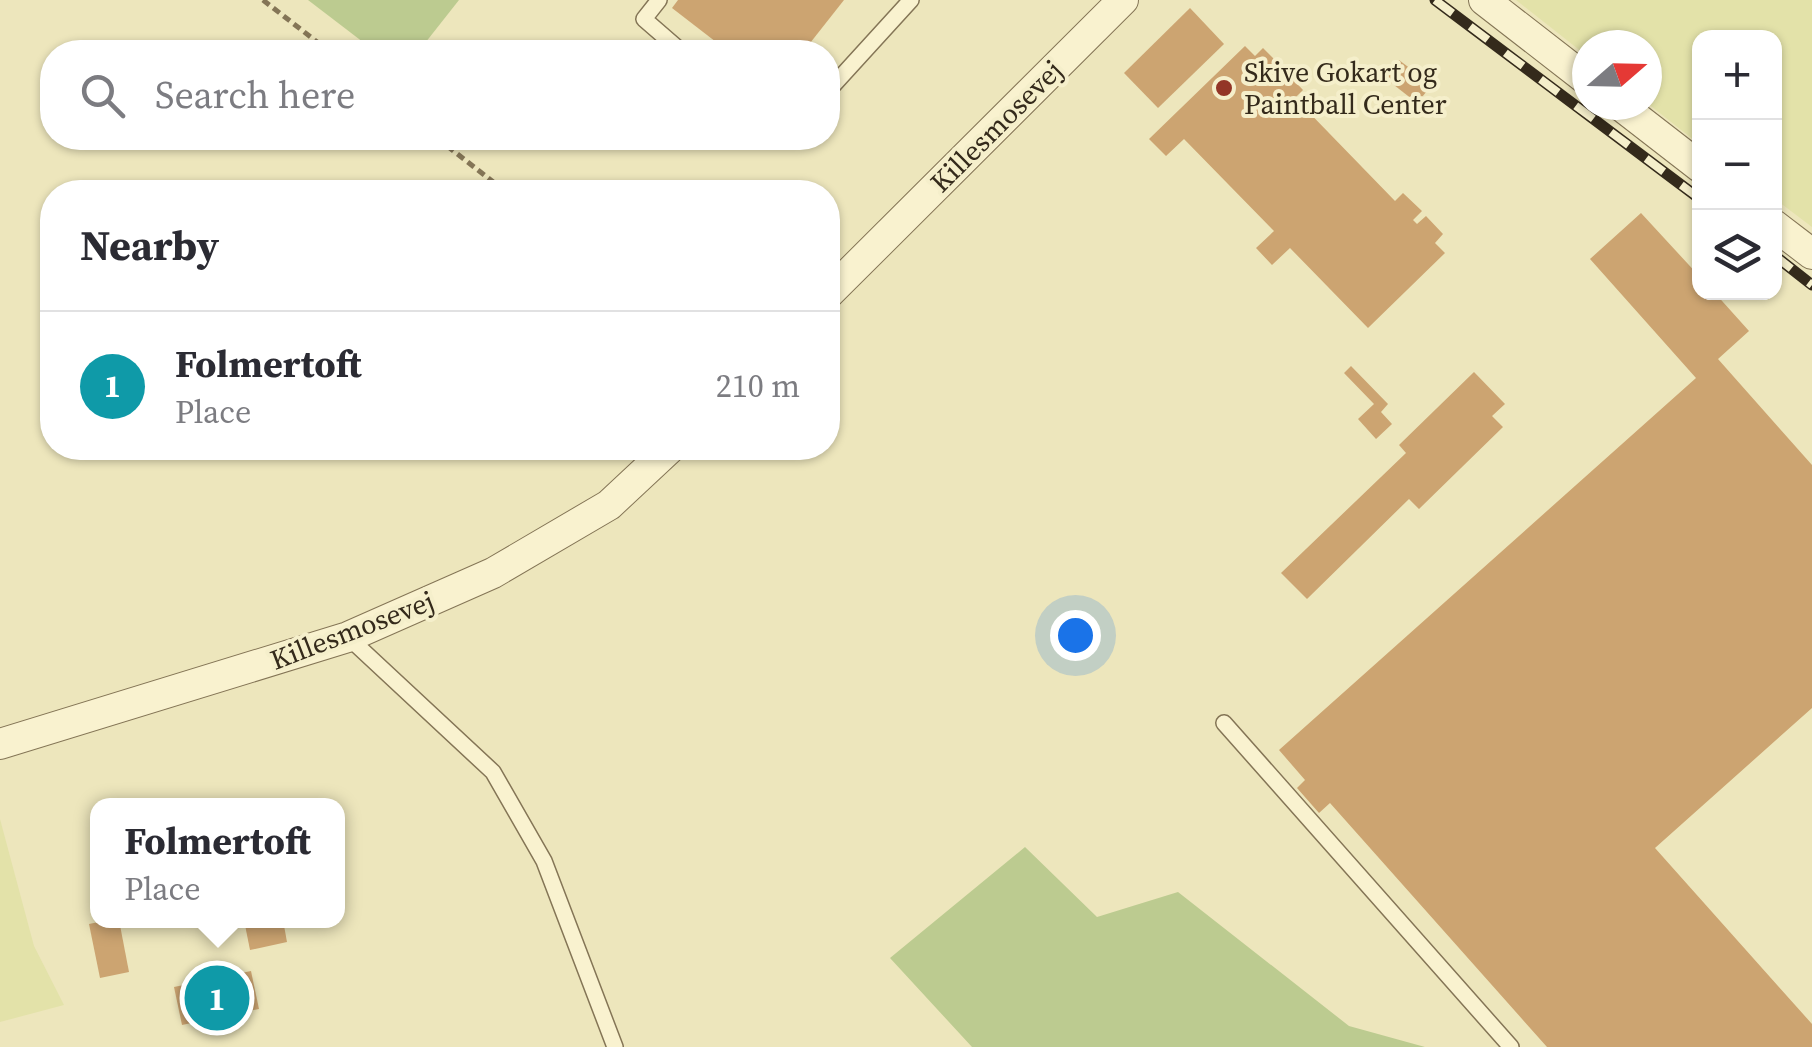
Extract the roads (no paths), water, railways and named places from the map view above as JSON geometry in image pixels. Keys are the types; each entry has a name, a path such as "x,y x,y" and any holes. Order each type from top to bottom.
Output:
{"street":[{"name":"Killesmosevej","path":"840,282 1122,0"},
{"path":"1484,0 1572,68"},
{"path":"1639,120 1692,161"},
{"path":"1782,231 1812,254"},
{"name":"Killesmosevej","path":"0,744 348,637 493,573 609,505 657,460"}],"lane":[{"path":"658,0 644,19 668,40"},
{"path":"840,78 910,0"},
{"path":"348,637 493,772 544,861 615,1047"},
{"path":"1224,723 1511,1047"}],"railway":[{"path":"1435,0 1692,193"},
{"path":"1782,261 1812,285"}],"place":[{"name":"Skive Gokart og Paintball Center","path":"1224,88"},
{"name":"Folmertoft","path":"217,998"}]}
